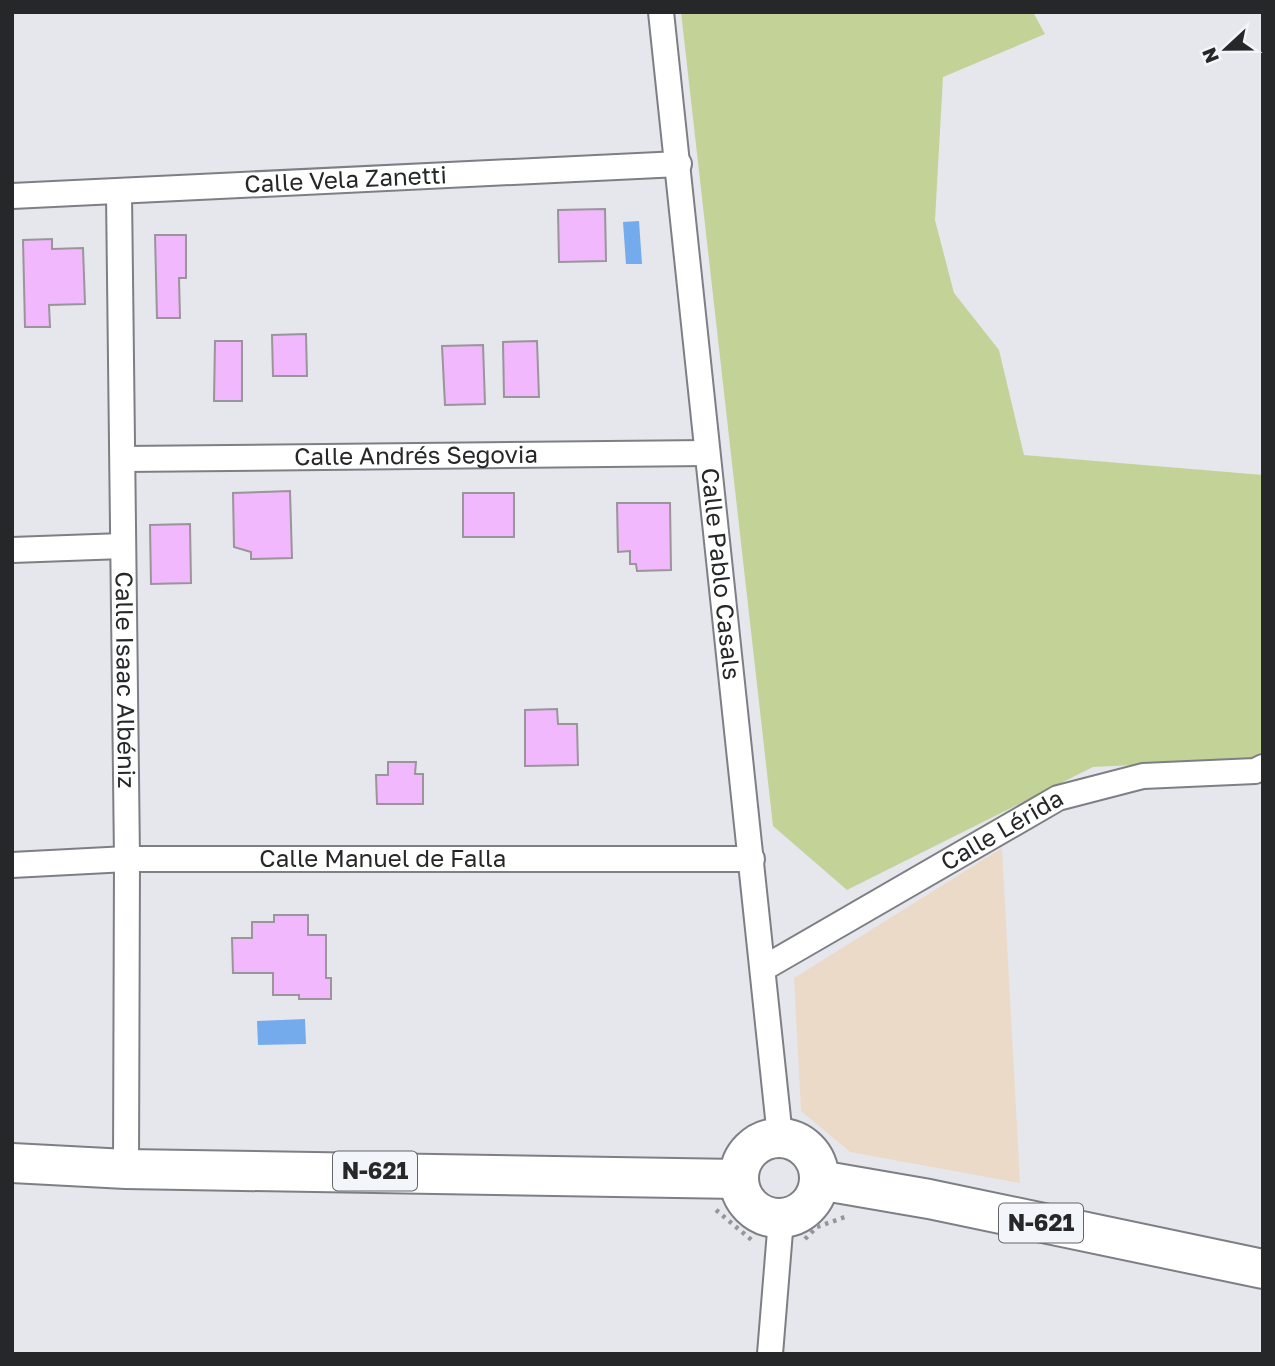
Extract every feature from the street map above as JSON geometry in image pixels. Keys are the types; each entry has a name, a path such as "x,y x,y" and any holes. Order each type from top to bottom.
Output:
{"highway":[{"path":"780,1137 796,1141 809,1151 815,1160 819,1180 814,1200 799,1214 781,1219 767,1218 752,1209 744,1200 738,1179 742,1160 755,1145 780,1137"},
{"name":"N-621","path":"12,1163 126,1169 738,1179"},
{"name":"N-621","path":"819,1180 929,1199 1263,1269"}],"street":[{"name":"Calle Pablo Casals","path":"661,12 780,1137"},
{"name":"Calle Vela Zanetti","path":"12,196 119,194 679,164"},
{"name":"Calle Isaac Albéniz","path":"119,194 127,859 126,1169"},
{"name":"Calle Andrés Segovia","path":"124,459 707,453"},
{"path":"12,551 123,546"},
{"name":"Calle Lérida","path":"764,968 1058,798 1143,776 1255,771 1263,767"},
{"name":"Calle Manuel de Falla","path":"12,865 127,859 752,859"},
{"path":"769,1354 780,1264 781,1219"}],"path":[{"path":"709,1204 780,1264 817,1227 854,1214"}],"shaded area":[{"path":"1002,848 1020,1183 850,1152 801,1111 794,978"}],"green space":[{"path":"681,12 1033,12 1045,34 943,77 935,220 954,293 999,350 1024,455 1263,475 1263,754 1258,759 1093,767 847,890 773,826"}],"water":[{"path":"639,221 642,264 626,264 623,222"},
{"path":"305,1019 306,1044 258,1045 257,1021"}],"building":[{"path":"605,209 606,261 559,262 558,210"},
{"path":"155,235 186,235 186,278 179,278 180,318 157,318"},
{"path":"52,239 52,249 83,248 85,304 49,305 50,327 25,327 23,240"},
{"path":"306,334 307,376 273,376 272,335"},
{"path":"215,341 242,341 242,401 214,401"},
{"path":"537,341 539,397 504,397 503,342"},
{"path":"483,345 485,404 445,405 442,346"},
{"path":"290,491 292,558 251,559 251,552 234,547 233,493"},
{"path":"463,493 514,493 514,537 463,537"},
{"path":"617,503 670,503 671,570 637,571 636,564 630,564 630,551 618,552"},
{"path":"190,524 191,583 151,584 150,525"},
{"path":"557,709 558,724 577,724 578,765 525,766 525,710"},
{"path":"388,762 416,762 415,774 423,774 423,804 377,804 376,775 388,775"},
{"path":"274,915 308,915 308,935 326,935 326,978 331,978 331,999 299,999 299,995 273,995 273,973 233,973 232,938 252,938 252,922 274,922"}]}
